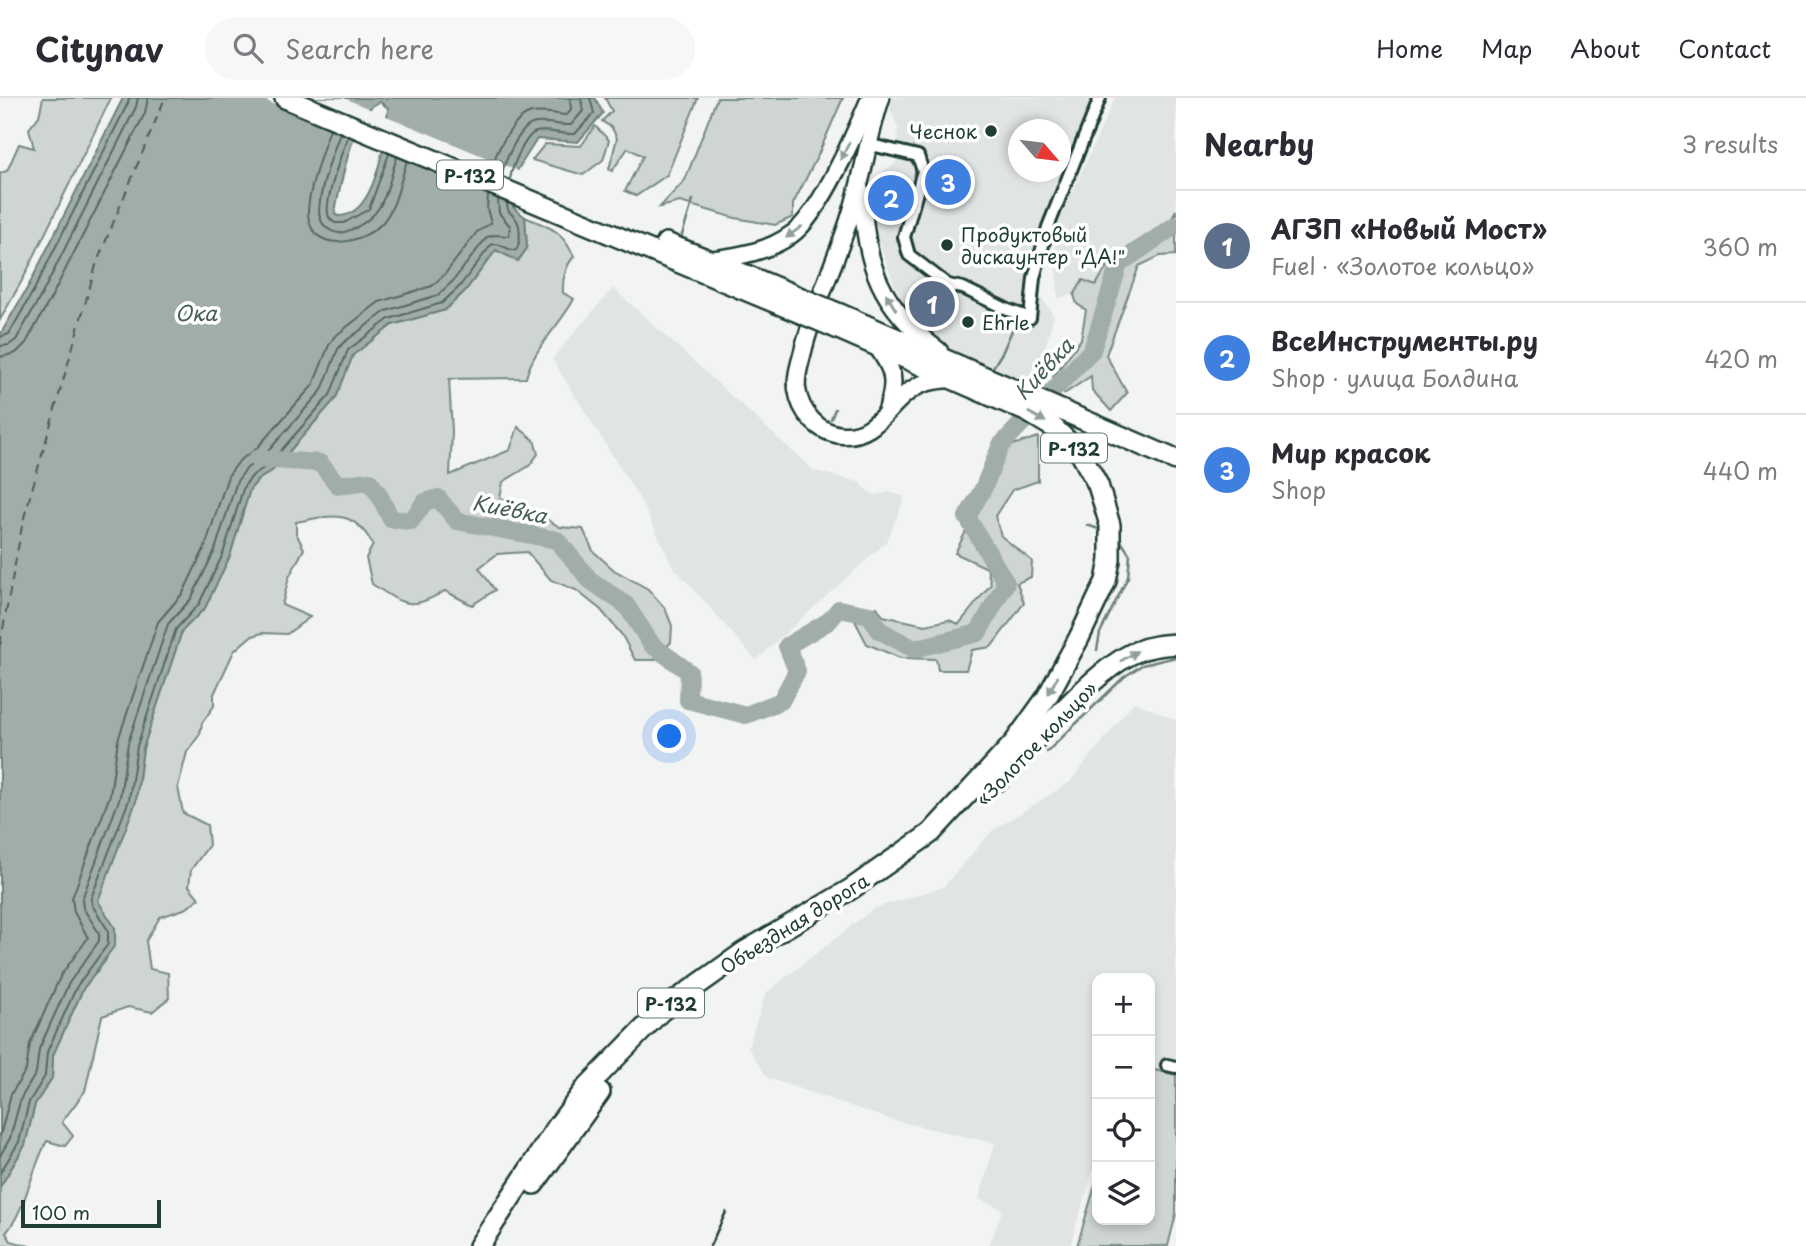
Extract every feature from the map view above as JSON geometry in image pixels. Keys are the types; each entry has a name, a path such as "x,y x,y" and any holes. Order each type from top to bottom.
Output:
{"highway":[{"name":"Р-132","path":"285,98 743,281 837,321 876,345 955,372"},
{"name":"Р-132","path":"319,98 657,246 710,260 743,281"},
{"name":"«Золотое кольцо»","path":"837,321 955,372 1176,460"},
{"name":"«Золотое кольцо»","path":"936,837 1014,743 1039,708 1079,638 1106,581 1110,560 1110,525 1098,485 1081,454 1053,427 955,372"},
{"name":"«Золотое кольцо»","path":"936,837 1081,692 1137,651 1176,644"},
{"name":"Объездная дорога","path":"479,1246 579,1097 661,1011 744,952 936,837"},
{"name":"Объездная дорога","path":"494,1246 537,1179 597,1095 669,1020 750,962 856,900 936,837"}],"main road":[{"path":"710,260 762,250 792,234 804,224 818,204 870,98"},
{"path":"861,171 863,227 878,279 902,320 955,372 928,381 906,394 867,430 855,434 834,433 817,425 802,408 797,374 814,312 852,213 861,171 867,144 881,98"},
{"path":"876,345 888,361 894,379 893,394 885,416"}],"street":[{"path":"867,144 918,156 923,171 904,237 909,255 948,285 962,288 1030,318 1034,278 1048,228 1100,98"}],"shaded area":[{"path":"43,98 111,98 25,275 0,320 0,173 7,171 19,144 34,148 29,129 39,116"},
{"path":"605,98 698,98 667,175 636,196 625,191 643,156 628,148 612,171 609,169 617,138 612,128 602,121 612,111"},
{"path":"717,98 843,98 793,204 793,217 775,225 735,218 680,202 660,207 685,180"},
{"path":"892,98 1108,98 1046,246 1040,274 1041,297 1054,316 1045,348 1026,381 960,356 919,323 906,308 894,284 873,225 878,185 884,171 896,163 898,128 890,108"},
{"path":"1115,98 1176,98 1176,212 1171,220 1113,257 1092,291 1058,298 1054,233"},
{"path":"595,126 609,140 603,160 583,175 532,160 545,144 581,146"},
{"path":"1176,210 1176,255 1160,256 1139,266 1106,355 1127,393 1111,411 1092,390 1091,376 1064,394 1053,377 1081,339 1086,310 1077,304 1074,295 1083,280 1096,285 1113,257 1171,220"},
{"path":"525,217 554,230 569,247 574,256 565,273 563,293 574,299 534,357 526,378 449,379 452,432 450,475 510,450 518,427 534,440 538,454 529,466 503,482 500,498 519,504 560,527 583,529 593,551 614,570 648,589 665,608 672,626 671,642 655,660 635,660 622,635 601,610 576,590 551,580 527,552 497,554 479,568 495,590 472,605 445,591 415,603 400,601 372,584 366,558 373,545 358,525 341,517 331,516 296,522 296,533 304,549 289,577 282,605 310,617 287,634 262,633 250,637 234,651 214,694 214,706 187,752 178,787 183,813 207,825 209,845 191,870 189,886 199,898 187,908 160,917 146,941 150,969 168,973 169,998 152,1012 128,1007 102,1016 85,1091 62,1122 73,1136 65,1146 47,1141 19,1212 6,1233 11,1241 29,1246 0,1246 0,1187 25,1145 35,1104 52,1078 53,1055 83,989 106,960 115,928 97,901 136,801 143,748 182,631 205,608 230,556 250,489 273,470 336,398 353,355 392,325 445,310 465,291 496,250 518,261 527,248"},
{"path":"613,288 814,471 859,482 876,495 889,492 905,497 887,541 756,660 672,565 641,501 552,359"},
{"path":"1038,437 1038,481 1012,490 995,516 1001,536 1032,561 1031,577 1017,583 1024,603 991,647 972,650 966,670 938,670 936,659 900,658 867,644 854,619 877,607 883,616 925,625 949,620 959,624 991,584 987,568 955,553 1009,446"},
{"path":"1134,702 1176,720 1176,1075 1155,1070 1155,973 1092,973 1092,1173 1070,1246 989,1246 1003,1209 979,1199 995,1143 892,1120 768,1078 748,1048 766,993 873,909 943,887 992,831 1070,782"},
{"path":"1155,1070 1176,1075 1176,1214 1168,1246 1077,1246 1092,1196 1092,1225 1155,1225"}],"water":[{"name":"Ока","path":"123,98 595,98 603,113 578,142 537,139 518,169 513,207 525,217 527,248 518,261 496,250 465,291 445,310 392,325 353,355 336,398 273,470 250,489 230,556 205,608 182,631 143,748 136,801 98,901 115,928 115,945 83,989 53,1055 52,1078 35,1104 25,1145 0,1187 0,335 29,285","holes":["380,102 388,108 385,138 370,191 350,213 337,216 335,212 340,186 363,118 371,107"]}],"pier":[{"path":"259,98 344,98 372,110 358,139"},
{"path":"384,115 521,172 517,206 379,148"}],"waterway":[{"path":"681,238 693,200"},
{"name":"Киёвка","path":"257,459 320,463 338,485 369,481 391,519 411,521 425,502 438,498 457,521 557,540 590,580 626,605 652,645 689,672 688,700 746,715 781,701 797,671 787,646 829,621 839,609 870,615 879,630 914,649 978,633 1006,583 967,517 983,489 1001,445 1092,350 1119,264 1176,225"},
{"path":"992,369 1013,328"},
{"path":"831,419 835,409"},
{"path":"1087,525 1101,530"},
{"path":"1097,650 1100,633 1128,577 1130,555 1119,538"},
{"path":"1047,752 1124,677 1142,665 1176,657"}],"ferry route":[{"path":"0,645 23,521 97,262 165,98"}],"railway":[{"path":"710,1246 726,1212"}],"place":[{"name":"Чеснок","path":"991,131"},
{"name":"Мир красок","path":"948,182"},
{"name":"ВсеИнструменты.ру","path":"891,198"},
{"name":"Продуктовый дискаунтер \"ДА!\"","path":"947,245"},
{"name":"АГЗП «Новый Мост»","path":"932,304"},
{"name":"Ehrle","path":"968,322"}]}
